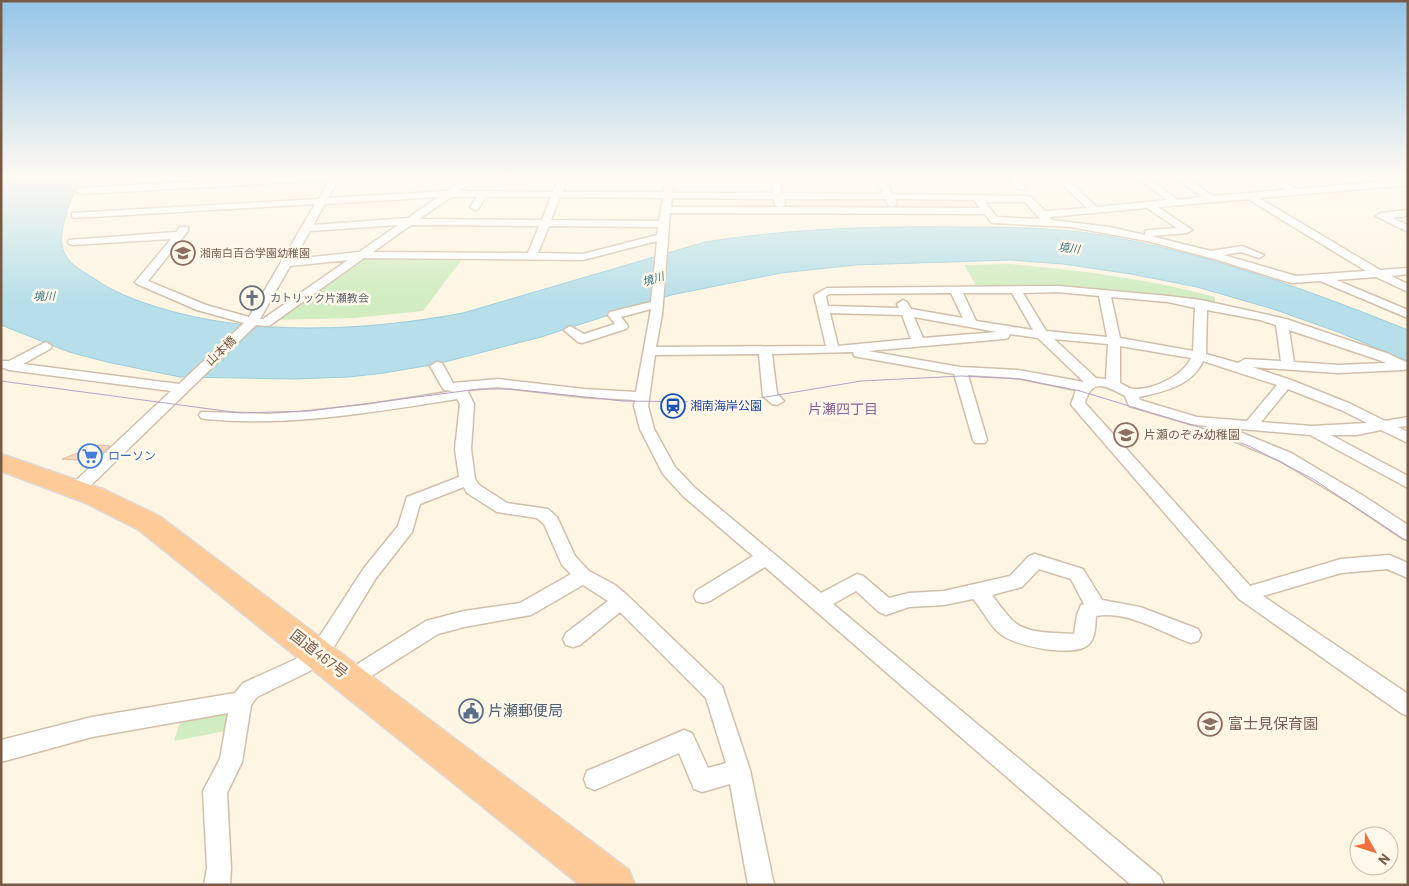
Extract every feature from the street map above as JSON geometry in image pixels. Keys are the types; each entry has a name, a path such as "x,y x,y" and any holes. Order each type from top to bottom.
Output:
{"highway":[{"name":"国道467号","path":"1,462 111,503 149,523 353,680 606,882"}],"street":[{"path":"193,218 141,282 191,304 249,322"},
{"path":"249,322 313,218"},
{"path":"208,314 249,322 266,323 416,218"},
{"path":"532,256 548,218"},
{"path":"308,228 411,222 546,222 614,218"},
{"path":"623,218 664,224"},
{"path":"665,218 658,301 641,406 647,429 669,470 689,492 1151,885"},
{"path":"993,218 994,220 1022,218"},
{"path":"1051,218 1127,233 1208,254 1293,280 1408,271"},
{"path":"1127,233 1187,230 1170,218"},
{"path":"1287,218 1377,273 1408,289"},
{"path":"1386,218 1408,229"},
{"path":"73,242 183,230"},
{"path":"287,263 365,255 583,257 662,237"},
{"path":"327,259 331,247"},
{"path":"1208,254 1242,249 1259,255"},
{"path":"1320,277 1408,314"},
{"path":"833,350 820,295 827,291 956,291 1058,288 1201,304 1282,322 1384,357 1403,366 1338,369 1219,361"},
{"path":"1016,290 1042,335 1088,385"},
{"path":"898,291 918,342"},
{"path":"956,291 971,323"},
{"path":"1104,293 1114,341 1113,383"},
{"path":"570,330 582,338 622,326 614,315 658,301"},
{"path":"1131,394 1175,383 1190,369 1199,356 1201,304"},
{"path":"824,309 906,312 1024,333 1114,341 1199,356 1286,383 1346,407 1408,438"},
{"name":"山本橋","path":"77,489 249,322"},
{"path":"1282,322 1288,367"},
{"path":"649,351 833,350 1024,333"},
{"path":"5,364 46,346"},
{"path":"765,350 770,396 777,401"},
{"path":"833,350 906,360 960,371 1018,374 1088,385 1113,383 1131,394 1134,403 1196,421 1286,457 1356,499 1408,534"},
{"path":"5,364 130,383 187,383"},
{"path":"437,366 449,386 459,390 466,401 462,449 467,480 473,488 503,508 542,514 551,521 568,560 583,576 608,590 621,601 715,693 739,770 761,885"},
{"path":"960,371 980,440"},
{"path":"206,416 229,418 307,416 498,383 593,394 642,396"},
{"path":"1251,425 1286,383"},
{"path":"1088,385 1080,391 1078,404 1246,594 1408,706"},
{"path":"1196,421 1312,431 1356,430 1408,421"},
{"path":"1312,431 1408,483"},
{"path":"217,885 219,868 215,791 231,762 241,701 250,690 301,666 319,654 370,573 406,528 414,501 467,480"},
{"path":"703,596 766,557"},
{"path":"819,602 857,580 886,607 909,600 944,598 1016,582 1035,560 1077,574 1096,607"},
{"path":"1246,594 1341,566 1389,562 1408,571"},
{"path":"353,680 366,669 433,627 464,619 524,610 583,576"},
{"path":"978,591 1006,627 1025,638 1076,642 1086,634 1085,616 1088,610 1096,607 1140,614 1150,620 1191,635"},
{"path":"572,639 621,601"},
{"path":"1,751 92,727 241,701"},
{"path":"595,779 684,740 702,781 739,770"}],"green space":[{"path":"366,256 463,258 423,311 354,318 273,320"},
{"path":"1010,264 1088,272 1139,280 1215,297 1215,304 1166,296 1058,286 977,287 964,265"},
{"path":"229,707 230,730 174,741 182,716"}],"water":[{"name":"境川","path":"1,218 66,218 62,245 66,257 70,261 79,269 117,292 157,307 193,317 231,323 309,328 388,324 463,313 705,242 798,231 860,228 991,227 1064,230 1101,235 1180,252 1257,274 1408,330 1408,361 1338,332 1273,309 1197,287 1131,274 1063,264 1010,260 855,265 781,273 671,295 541,337 437,364 349,377 292,379 180,377 69,352 1,325"}],"building":[{"name":"ローソン","path":"98,445 110,446 94,461 62,459"}],"tram line":[{"path":"1,381 240,413 309,411 479,389 511,389 623,401 704,402 742,401 861,381 962,376 1020,379 1080,391 1208,430 1251,447 1313,479 1408,542"}],"place":[{"name":"湘南白百合学園幼稚園","path":"183,253"},
{"name":"カトリック片瀬教会","path":"252,298"},
{"name":"湘南海岸公園","path":"673,406"},
{"name":"片瀬のぞみ幼稚園","path":"1126,435"},
{"name":"ローソン","path":"90,456"},
{"name":"片瀬郵便局","path":"471,711"},
{"name":"富士見保育園","path":"1210,724"}],"district":[{"name":"片瀬四丁目","path":"843,409"}]}
